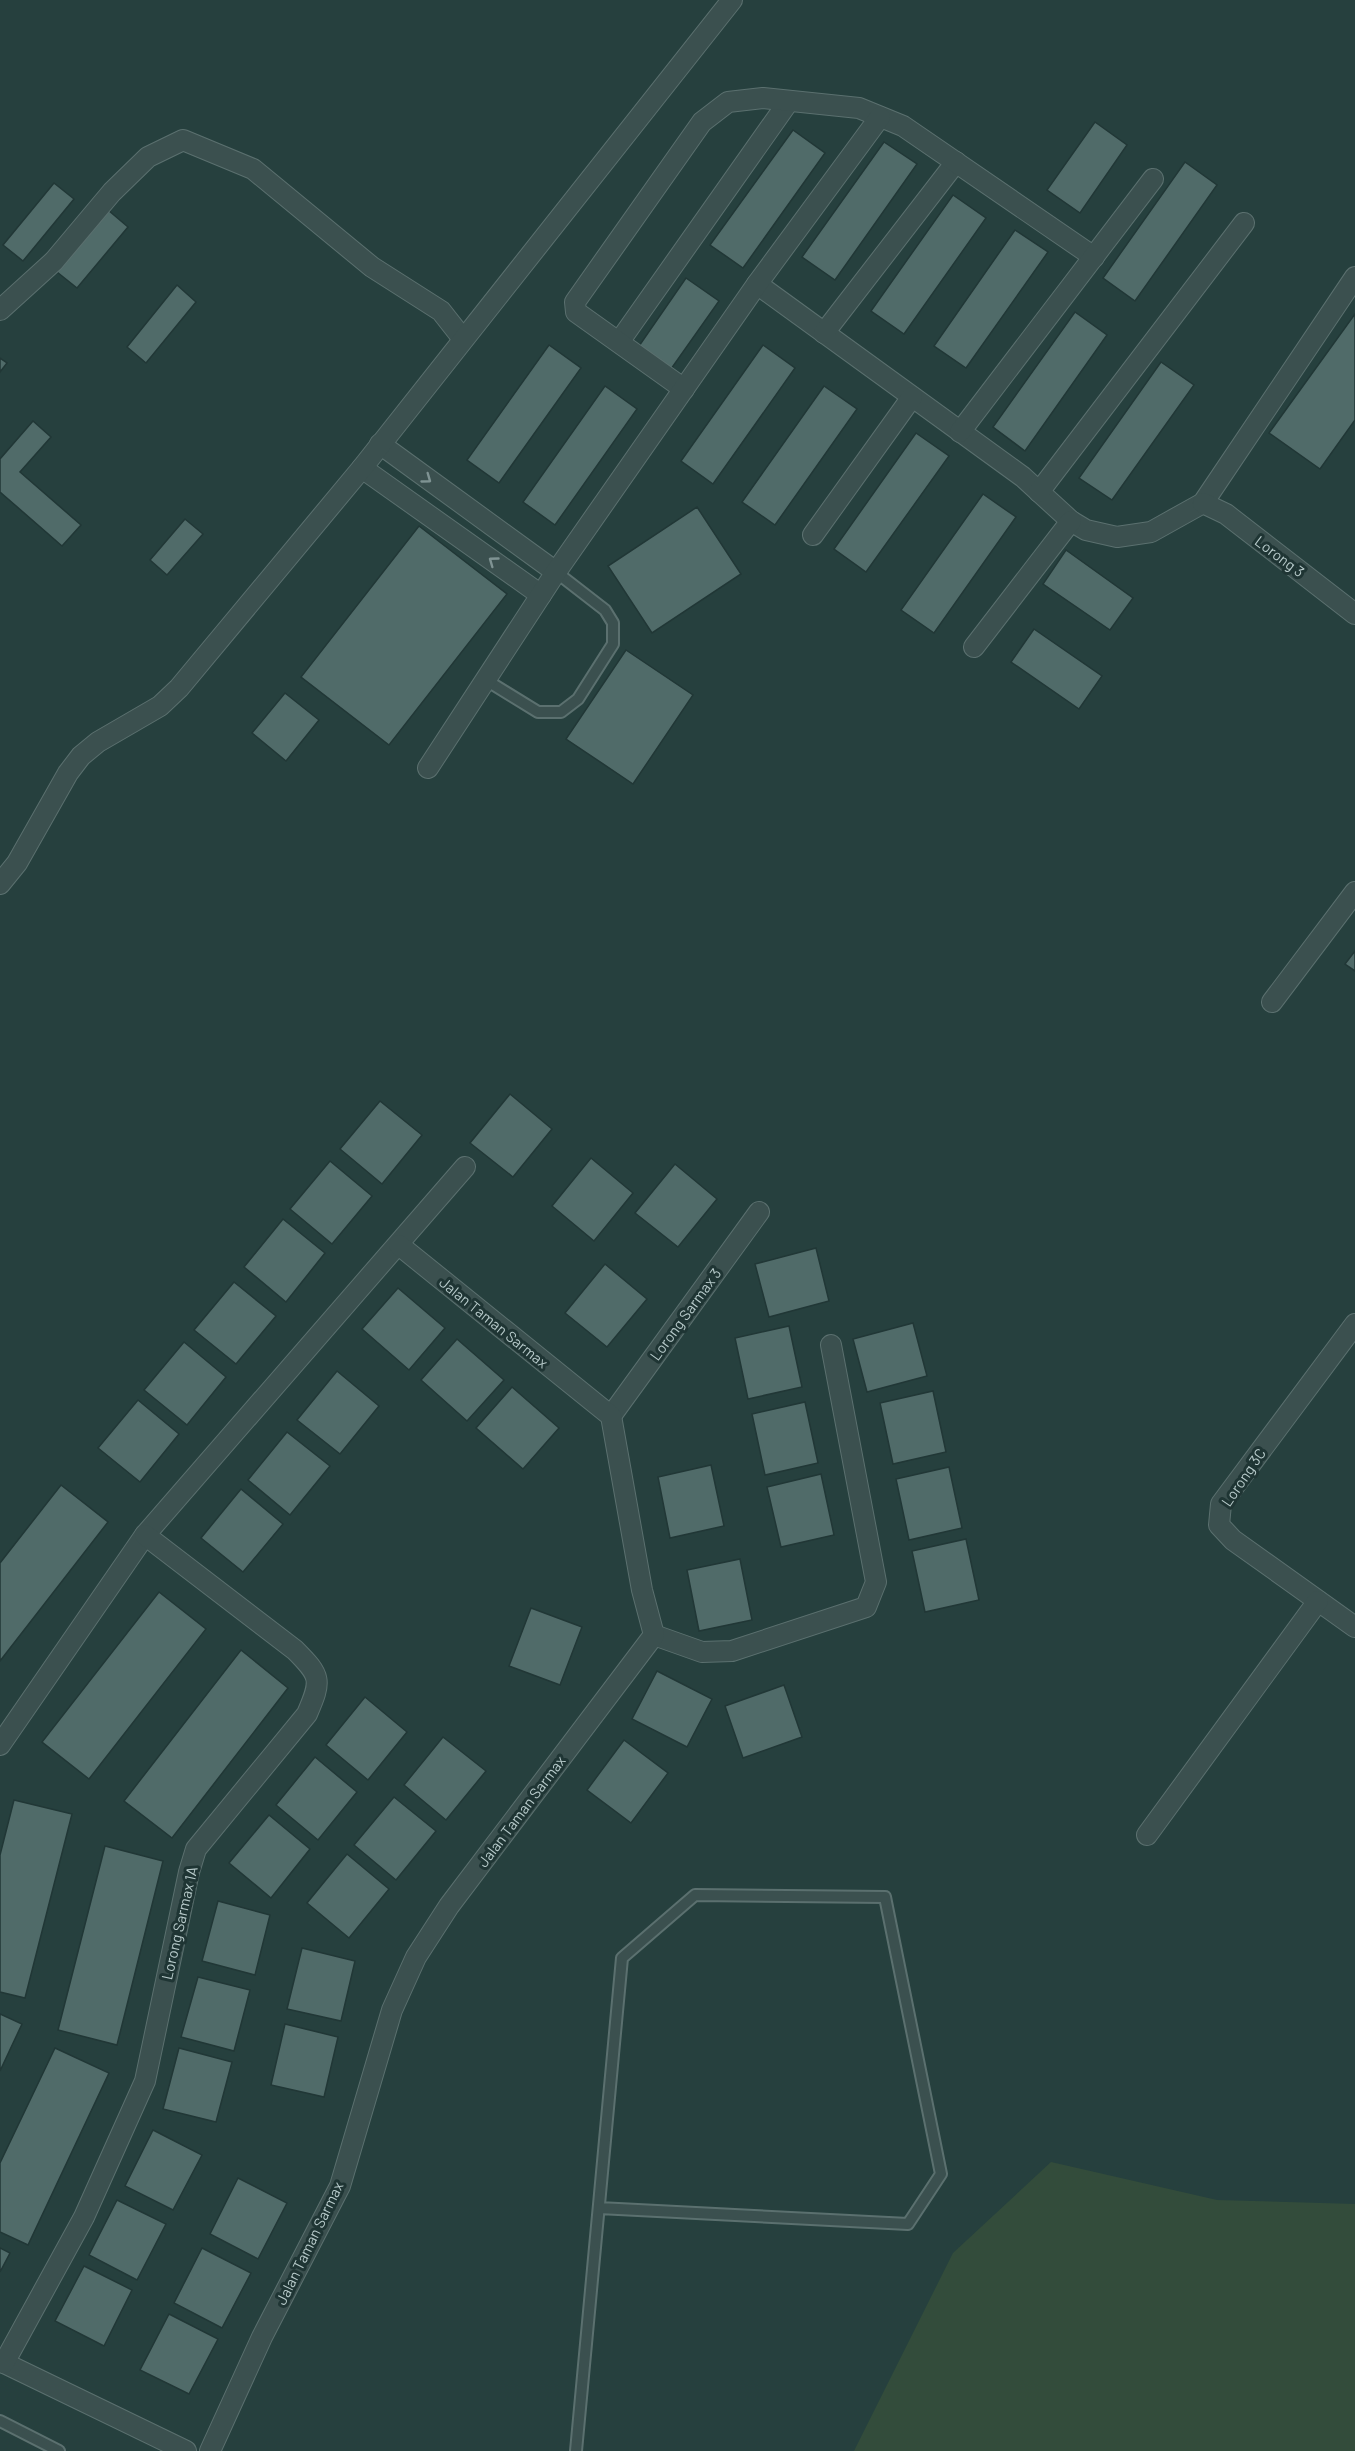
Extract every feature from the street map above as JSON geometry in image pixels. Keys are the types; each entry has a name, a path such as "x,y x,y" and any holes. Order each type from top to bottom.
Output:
{"street":[{"path":"0,884 17,863 68,773 81,756 98,742 160,706 179,688 362,468 732,0"},
{"path":"684,389 576,312 575,302 702,122 728,102 763,98 859,108 903,126 1094,256"},
{"path":"619,342 789,101"},
{"path":"428,768 540,595 757,284 880,117"},
{"path":"0,310 54,261 112,192 148,157 183,140 253,169 372,267 441,311 463,339"},
{"path":"824,333 956,162"},
{"path":"960,432 1153,179"},
{"path":"1039,492 1244,223"},
{"path":"757,284 960,432 1039,492 1071,521 1086,530 1117,537 1151,532 1203,503 1355,277"},
{"path":"813,535 912,397"},
{"path":"380,444 556,572"},
{"path":"362,468 540,595"},
{"name":"Lorong 3","path":"1203,503 1226,514 1355,614"},
{"path":"974,647 1071,521"},
{"path":"1272,1002 1355,892"},
{"path":"0,1745 145,1535 465,1167"},
{"name":"Lorong Sarmax 3","path":"611,1416 759,1212"},
{"name":"Jalan Taman Sarmax","path":"399,1245 611,1416"},
{"name":"Lorong 3C","path":"1355,1324 1221,1504 1219,1525 1233,1540 1355,1627"},
{"path":"611,1416 642,1590 654,1635 702,1652 732,1651 866,1607 876,1582 831,1345"},
{"name":"Lorong Sarmax 1A","path":"2,2362 84,2217 145,2081 189,1872 196,1849 307,1714 317,1690 315,1671 295,1650 145,1535"},
{"path":"1147,1835 1318,1601"},
{"name":"Jalan Taman Sarmax","path":"210,2451 262,2337 340,2186 392,2010 416,1957 457,1897 654,1635"},
{"path":"2,2362 186,2451"}],"lane":[{"path":"486,680 538,712 561,712 578,699 613,644 613,623 605,610 556,572"},
{"path":"576,2451 622,1958 695,1895 885,1897 941,2174 908,2224 599,2208"},
{"path":"0,2421 59,2451"}],"green space":[{"path":"1051,2162 1217,2200 1355,2204 1355,2451 854,2451 953,2253"}],"building":[{"path":"1095,122 1127,145 1080,213 1047,190"},
{"path":"793,130 825,153 743,268 710,245"},
{"path":"884,142 917,164 835,280 802,257"},
{"path":"1185,162 1217,185 1135,301 1103,278"},
{"path":"54,183 74,199 23,261 3,245"},
{"path":"953,195 986,218 904,334 871,311"},
{"path":"108,210 128,227 77,288 57,272"},
{"path":"1015,230 1048,252 966,368 934,346"},
{"path":"686,278 719,301 671,369 639,346"},
{"path":"177,285 196,302 146,363 127,347"},
{"path":"1075,312 1107,335 1025,451 993,427"},
{"path":"1355,314 1355,420 1320,469 1269,433"},
{"path":"549,345 581,368 499,483 467,460"},
{"path":"763,345 795,368 713,484 681,461"},
{"path":"0,358 7,363 0,372"},
{"path":"1161,362 1194,385 1112,500 1079,478"},
{"path":"605,386 637,409 555,525 523,502"},
{"path":"824,386 857,409 775,525 742,502"},
{"path":"33,421 51,437 20,472 81,525 62,546 0,492 0,459"},
{"path":"916,433 949,456 866,572 834,549"},
{"path":"983,494 1016,517 934,633 901,610"},
{"path":"697,507 741,574 652,633 608,566"},
{"path":"185,519 203,534 167,575 150,560"},
{"path":"419,526 507,594 389,745 301,677"},
{"path":"1066,550 1133,598 1110,630 1043,584"},
{"path":"1034,629 1102,676 1079,709 1011,662"},
{"path":"626,650 693,695 633,784 566,739"},
{"path":"285,693 319,720 286,761 252,733"},
{"path":"1355,951 1355,971 1345,964"},
{"path":"510,1094 552,1129 513,1177 470,1143"},
{"path":"380,1101 422,1135 382,1184 340,1149"},
{"path":"591,1158 633,1193 594,1241 552,1206"},
{"path":"330,1161 372,1196 332,1244 290,1209"},
{"path":"675,1164 717,1199 678,1247 635,1213"},
{"path":"283,1219 325,1253 286,1302 244,1267"},
{"path":"816,1248 829,1301 769,1317 755,1264"},
{"path":"605,1264 647,1299 607,1347 565,1313"},
{"path":"234,1282 276,1316 236,1364 194,1330"},
{"path":"398,1288 445,1328 409,1370 362,1329"},
{"path":"913,1323 927,1376 867,1392 853,1339"},
{"path":"789,1326 802,1387 748,1399 735,1338"},
{"path":"457,1339 504,1380 467,1421 421,1380"},
{"path":"184,1342 226,1377 187,1425 144,1390"},
{"path":"337,1371 379,1406 340,1454 297,1420"},
{"path":"512,1387 559,1428 523,1469 476,1428"},
{"path":"933,1391 946,1452 893,1464 880,1403"},
{"path":"138,1400 179,1434 140,1482 98,1448"},
{"path":"805,1402 818,1463 765,1475 752,1414"},
{"path":"287,1432 330,1466 290,1515 248,1480"},
{"path":"711,1465 724,1526 670,1538 658,1477"},
{"path":"949,1467 962,1528 909,1540 896,1479"},
{"path":"821,1474 834,1535 781,1547 767,1487"},
{"path":"61,1485 108,1522 0,1661 0,1563"},
{"path":"241,1489 283,1524 243,1572 201,1538"},
{"path":"966,1539 979,1600 925,1612 912,1551"},
{"path":"740,1559 752,1620 699,1631 687,1570"},
{"path":"159,1592 206,1629 89,1779 42,1742"},
{"path":"531,1608 582,1627 560,1685 509,1666"},
{"path":"241,1650 288,1688 172,1838 124,1801"},
{"path":"657,1671 712,1699 687,1747 632,1719"},
{"path":"784,1685 802,1737 743,1758 725,1706"},
{"path":"365,1697 407,1732 368,1780 326,1745"},
{"path":"443,1737 486,1771 446,1820 404,1785"},
{"path":"624,1740 668,1773 631,1823 587,1790"},
{"path":"315,1757 357,1792 318,1840 276,1805"},
{"path":"394,1797 436,1831 396,1880 354,1845"},
{"path":"14,1800 72,1814 25,1998 0,1992 0,1855"},
{"path":"269,1815 310,1849 271,1898 229,1863"},
{"path":"105,1846 163,1861 117,2045 58,2030"},
{"path":"347,1854 389,1889 349,1938 307,1903"},
{"path":"218,1901 270,1915 255,1975 202,1961"},
{"path":"302,1948 355,1961 341,2021 287,2009"},
{"path":"198,1977 250,1990 234,2051 181,2037"},
{"path":"0,2014 22,2024 0,2071"},
{"path":"285,2024 338,2037 324,2097 271,2085"},
{"path":"55,2048 109,2073 28,2245 0,2232 0,2163"},
{"path":"179,2048 232,2062 216,2122 163,2109"},
{"path":"153,2130 202,2155 173,2210 125,2186"},
{"path":"238,2178 287,2203 258,2259 210,2234"},
{"path":"117,2200 166,2224 137,2280 89,2255"},
{"path":"0,2248 10,2253 0,2272"},
{"path":"202,2248 251,2273 222,2328 174,2303"},
{"path":"84,2266 132,2290 104,2346 55,2321"},
{"path":"169,2314 218,2339 189,2394 140,2370"}]}
